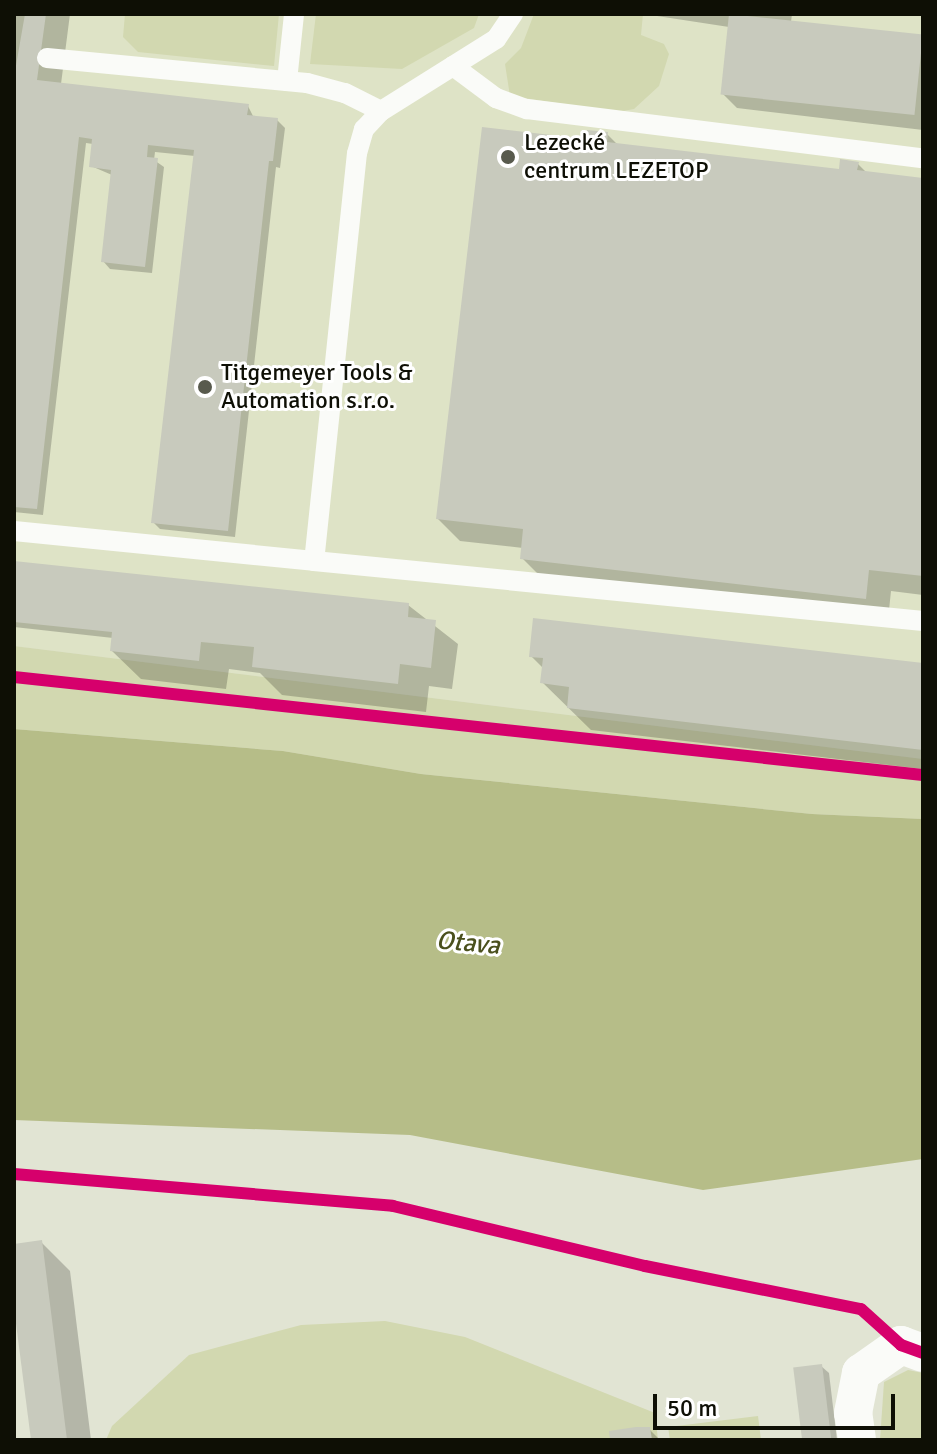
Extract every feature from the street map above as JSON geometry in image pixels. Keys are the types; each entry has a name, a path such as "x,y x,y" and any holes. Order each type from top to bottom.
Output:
{"street":[{"path":"857,1440 853,1413 861,1373 912,1349"}],"lane":[{"path":"287,81 294,14"},
{"path":"314,561 357,153 364,129 381,111 496,39 513,14"},
{"path":"47,58 287,81 345,93 381,111"},
{"path":"453,66 496,98 527,109 923,158"},
{"path":"14,531 923,621"}],"shaded area":[{"path":"14,14 923,14 923,759 14,646"},
{"path":"125,14 279,14 274,66 138,52 123,37"},
{"path":"316,14 479,14 474,28 402,69 310,64"},
{"path":"534,14 643,14 641,35 664,44 669,54 659,86 634,109 617,112 510,96 505,64 521,48"},
{"path":"14,646 923,759 923,819 812,814 421,774 283,751 14,729"},
{"path":"385,1321 465,1337 655,1413 658,1440 106,1440 112,1426 189,1355 301,1325"},
{"path":"908,1370 923,1373 923,1440 880,1440 884,1382"},
{"path":"758,1416 761,1440 670,1440 668,1427"}],"water":[{"name":"Otava","path":"14,729 283,751 421,774 812,814 923,819 923,1159 703,1190 410,1135 14,1120"}],"building":[{"name":"Titgemeyer Tools & Automation s.r.o.","path":"25,14 46,14 37,80 249,104 247,115 278,118 273,161 269,161 228,531 151,523 194,150 148,145 147,157 158,158 145,267 101,262 111,170 89,167 92,139 79,137 37,509 14,507 14,77"},
{"path":"729,14 923,34 914,115 721,95"},
{"path":"482,127 586,139 587,130 608,132 607,142 839,169 840,159 859,162 857,170 923,178 923,576 869,570 866,599 520,559 523,529 436,519"},
{"path":"14,561 409,603 408,617 436,620 431,668 400,664 398,684 252,667 254,647 201,642 199,661 110,651 112,632 14,622"},
{"path":"533,618 923,663 923,750 567,708 569,687 540,683 543,658 529,657"},
{"path":"42,1240 67,1440 31,1440 14,1308 14,1244"},
{"path":"822,1364 831,1440 802,1440 793,1368"},
{"path":"650,1427 652,1440 610,1440 609,1431"}],"cycle path":[{"path":"14,677 923,775"},
{"path":"14,1174 393,1206 645,1266 861,1309 901,1345 923,1353"}],"place":[{"name":"Lezecké centrum LEZETOP","path":"508,157"},
{"name":"Titgemeyer Tools & Automation s.r.o.","path":"205,387"}]}
